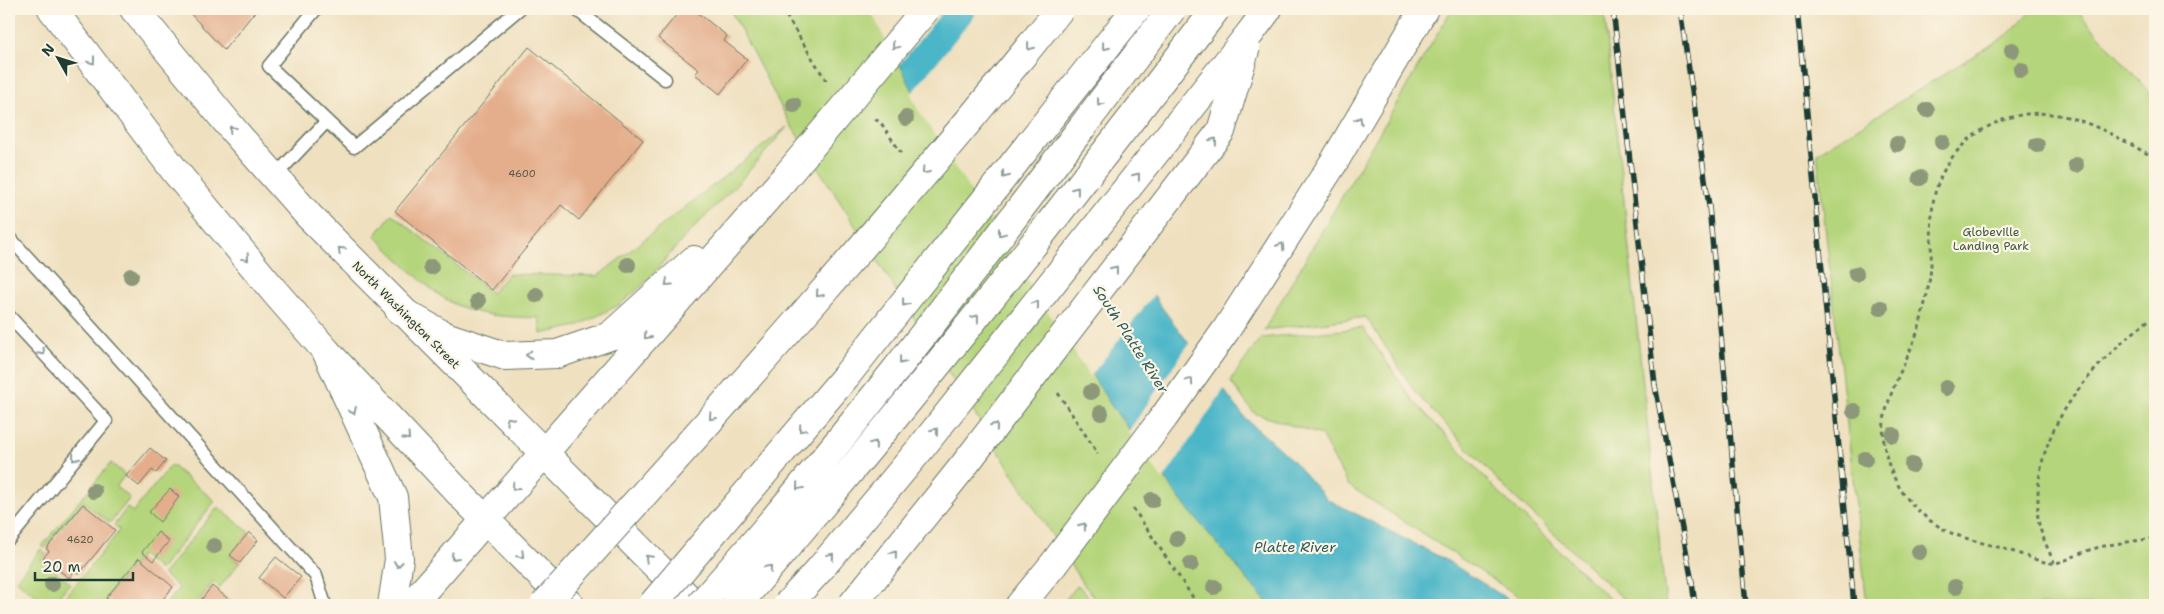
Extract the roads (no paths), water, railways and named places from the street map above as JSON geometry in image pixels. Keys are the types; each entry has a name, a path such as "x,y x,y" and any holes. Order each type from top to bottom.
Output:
{"main road":[{"path":"52,9 175,172 326,351 570,605"},
{"name":"North Washington Street","path":"134,9 234,132 309,216 399,310 695,605"},
{"path":"412,605 783,180 926,9"},
{"path":"544,605 696,436 990,95 1060,9"},
{"path":"652,605 856,364 1136,9"},
{"path":"700,605 830,450 936,319 1172,9"},
{"path":"737,605 831,496 984,307 1216,9"},
{"path":"787,605 820,569 921,448 1268,9"},
{"path":"1020,605 1164,417 1253,291 1334,162 1424,9"},
{"path":"852,605 962,468 1221,131 1251,32"},
{"path":"399,310 445,336 504,356 557,354 610,336 783,180"},
{"path":"326,351 393,497 399,559 392,605"}],"lane":[{"path":"316,9 269,66 354,146 518,9"},
{"path":"576,9 664,79"},
{"path":"274,177 327,121"},
{"path":"9,237 316,576 325,605"},
{"path":"9,316 106,421 9,537"}],"water":[{"name":"Platte River","path":"873,9 971,9 1160,305 1245,418 1291,459 1327,499 1446,560 1517,605 1269,605 1183,503 1111,405 920,106"}],"railway":[{"path":"1613,9 1655,385 1695,605"},
{"path":"1680,9 1709,206 1746,605"},
{"path":"1797,9 1854,605"}],"park label":[{"name":"Globeville Landing Park","path":"1991,239"}],"water label":[{"name":"South Platte River","path":"1131,339"}]}
